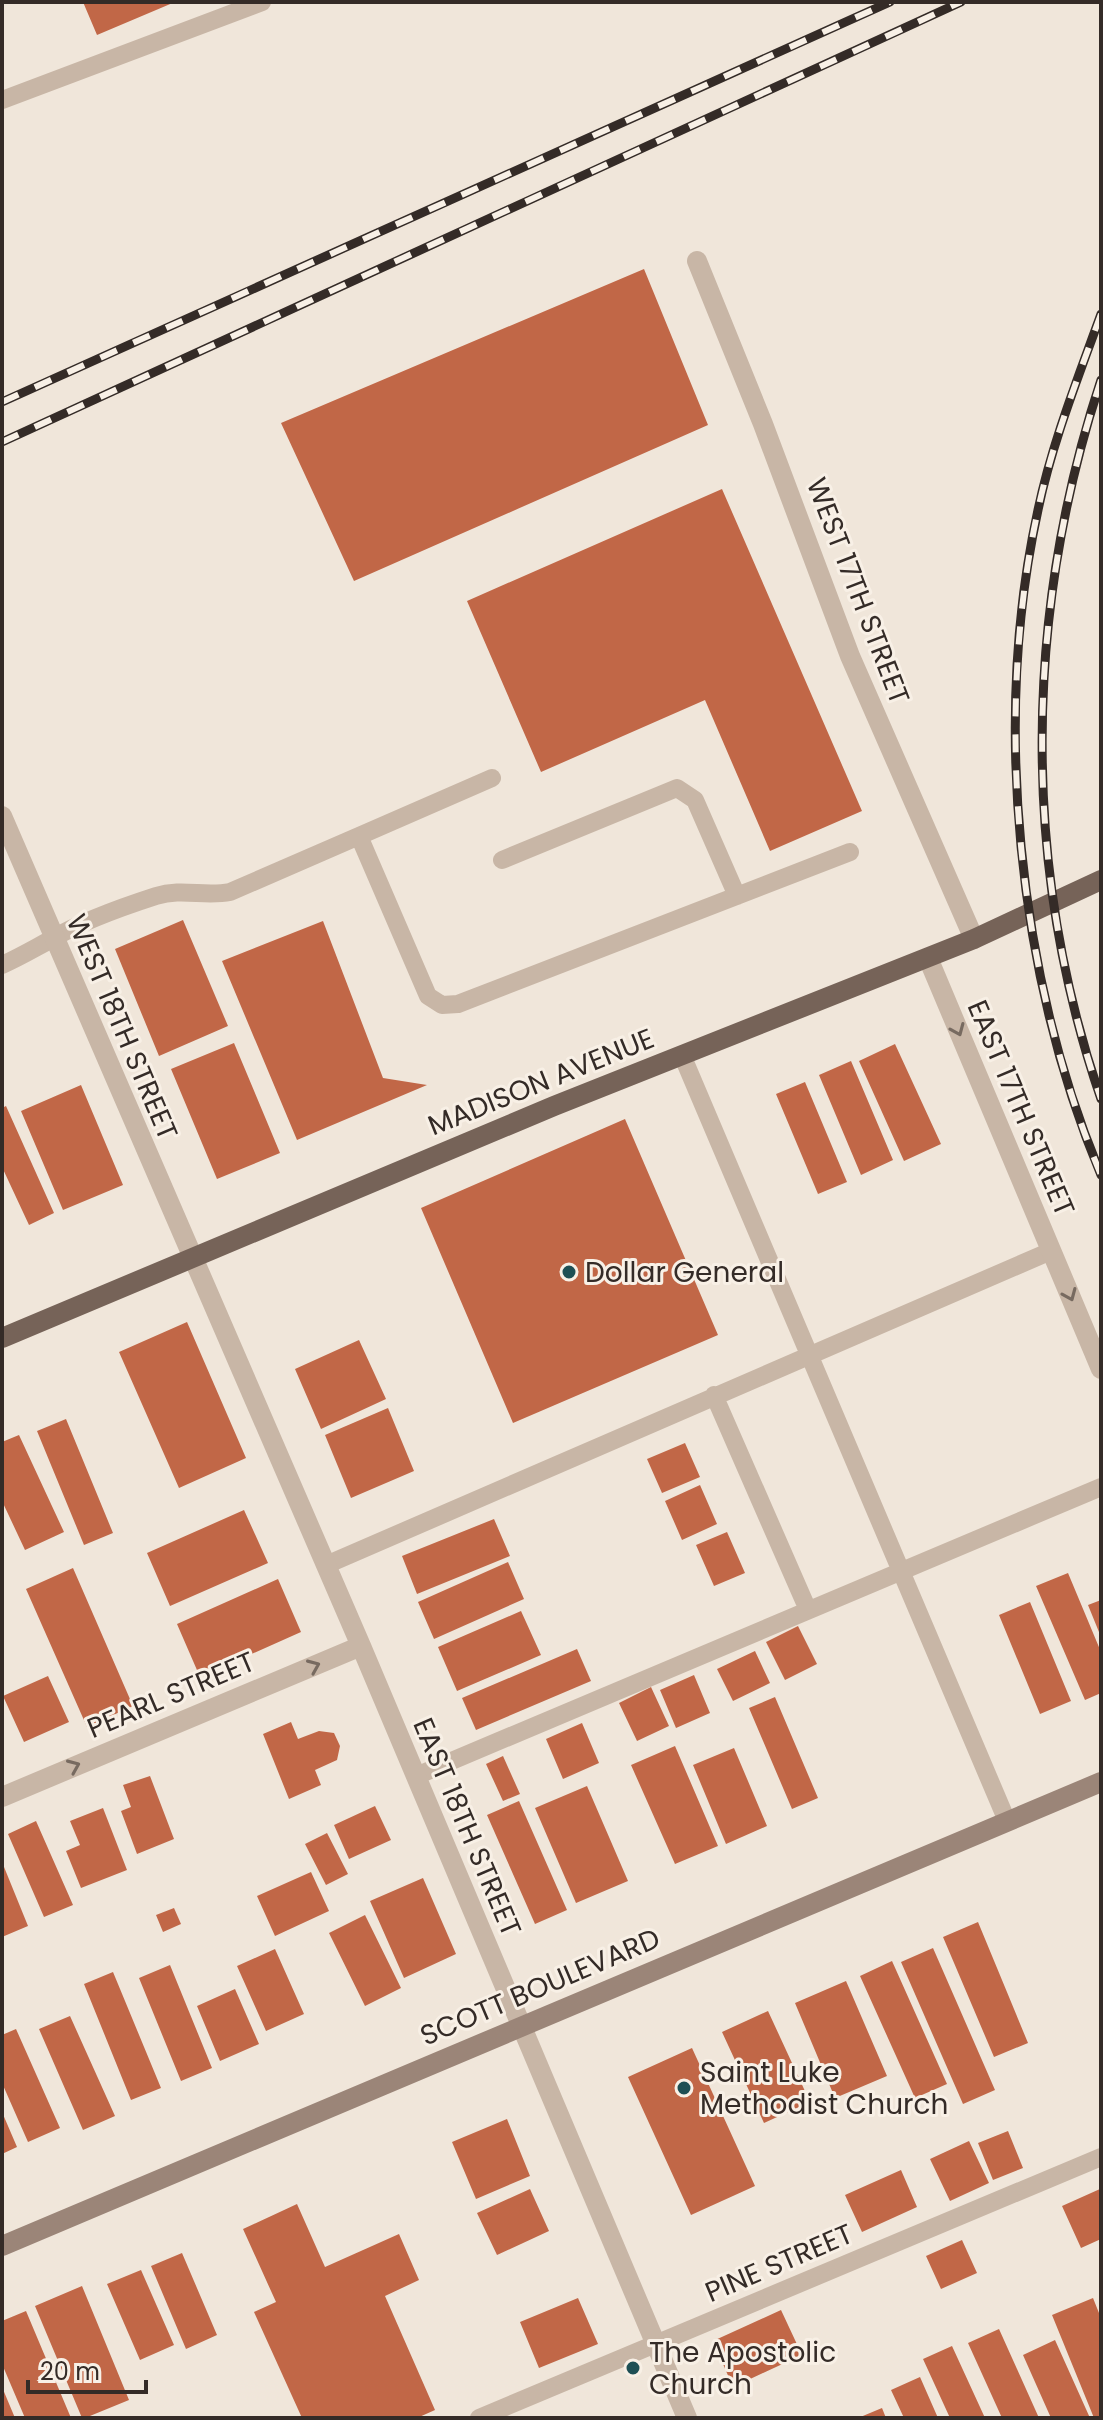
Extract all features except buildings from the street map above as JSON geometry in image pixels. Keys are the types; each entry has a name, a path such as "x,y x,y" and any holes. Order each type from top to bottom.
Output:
{"main road":[{"name":"MADISON AVENUE","path":"2,1338 682,1055 974,939 1101,880"},
{"name":"SCOTT BOULEVARD","path":"2,2246 1101,1782"}],"street":[{"name":"WEST 17TH STREET","path":"697,261 850,656 974,939"},
{"name":"WEST 18TH STREET","path":"2,816 191,1259"},
{"name":"EAST 17TH STREET","path":"928,958 1101,1369"},
{"name":"EAST 18TH STREET","path":"191,1259 361,1646 687,2418"},
{"name":"PEARL STREET","path":"2,1797 361,1646"}],"lane":[{"path":"2,100 262,2"},
{"path":"2,965 28,955 54,937 155,896 180,891 215,895 230,892 492,778"},
{"path":"502,860 677,788 695,800 737,896"},
{"path":"359,836 428,996 442,1005 472,999 850,852"},
{"path":"682,1055 1007,1821"},
{"path":"326,1565 1051,1251"},
{"path":"714,1395 808,1610"},
{"path":"416,1776 1101,1487"},
{"name":"PINE STREET","path":"479,2418 1101,2157"}],"railway":[{"path":"2,402 890,2"},
{"path":"2,442 961,2"},
{"path":"1101,314 1058,435 1038,510 1024,591 1017,675 1016,760 1021,847 1032,933 1050,1017 1073,1098 1101,1175"},
{"path":"1101,380 1076,469 1057,558 1046,649 1042,740 1046,831 1056,921 1075,1011 1101,1099"}],"place":[{"name":"Dollar General","path":"569,1272"},
{"name":"Saint Luke Methodist Church","path":"684,2088"},
{"name":"The Apostolic Church","path":"633,2368"}]}
